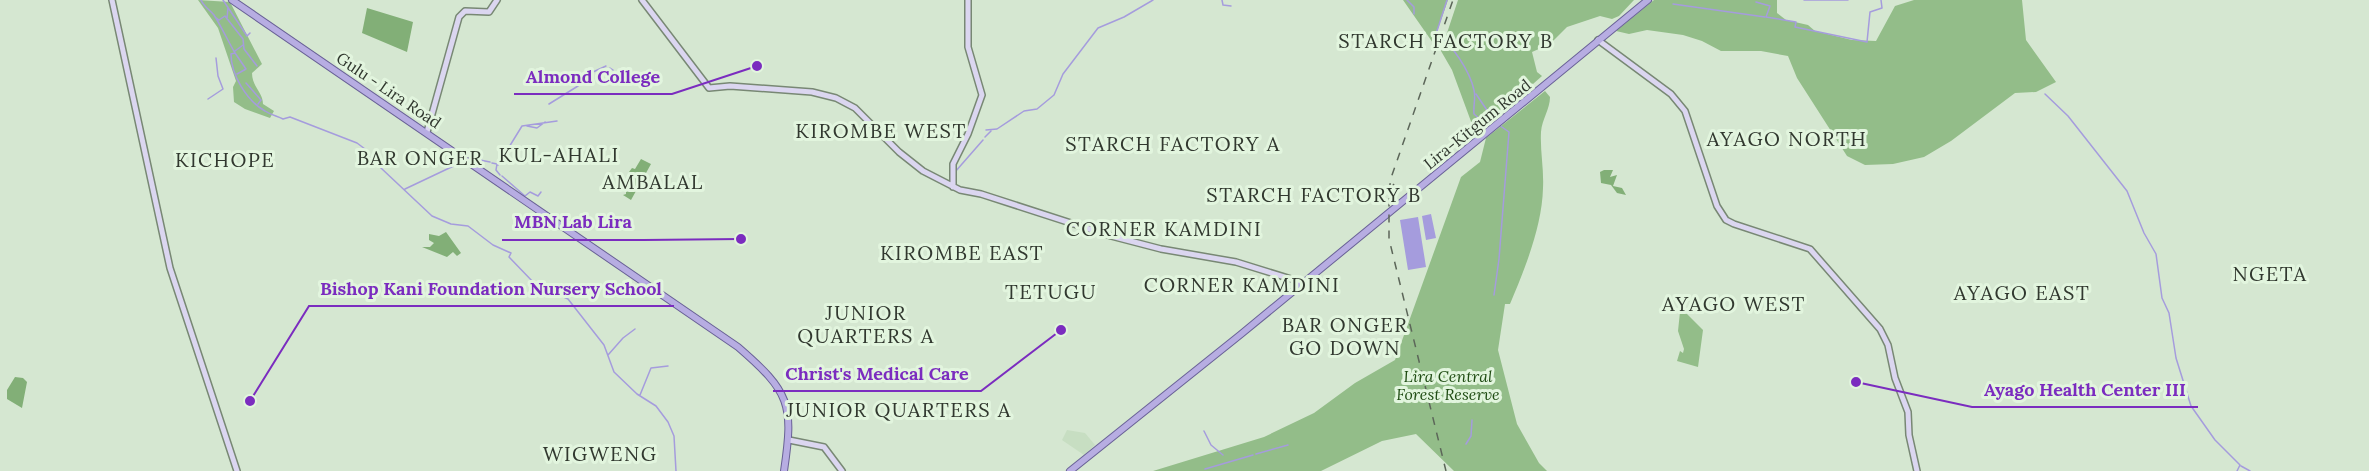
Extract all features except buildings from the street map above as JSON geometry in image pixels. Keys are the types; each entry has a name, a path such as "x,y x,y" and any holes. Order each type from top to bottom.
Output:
{"main road":[{"name":"Gulu - Lira Road","path":"232,0 738,347 764,371 785,399 789,414 789,440 784,471"},
{"name":"Lira-Kitgum Road","path":"1070,471 1304,283 1648,0"}],"street":[{"path":"112,0 171,268 237,471"},
{"path":"427,132 459,16 465,11 489,12 497,0"},
{"path":"642,0 710,88 730,86 812,92 836,98 855,108 913,164 952,187 1149,246 1236,262 1304,283"},
{"path":"952,187 953,164 970,130 982,95 968,47 968,0"},
{"path":"1598,40 1671,94 1685,111 1715,198 1726,220 1753,232 1810,249 1880,329 1888,345 1895,378 1908,412 1909,435 1917,471"},
{"path":"789,440 824,447 842,471"}],"shaded area":[{"path":"1431,214 1436,238 1426,240 1422,216"},
{"path":"1418,217 1426,267 1408,270 1400,220"},
{"path":"1067,430 1085,433 1095,445 1084,455 1062,440"}],"green space":[{"path":"198,0 230,2 262,64 252,73 252,78 263,104 274,111 270,118 245,109 234,102 233,87 236,81 218,28"},
{"path":"1403,0 1448,0 1433,43"},
{"path":"1458,0 1634,0 1619,16 1612,19 1600,16 1567,27 1550,44 1532,52 1537,72 1542,76 1476,135 1452,70 1441,51"},
{"path":"1654,0 1777,0 1777,13 1786,20 1808,25 1815,31 1852,40 1876,41 1895,6 1914,0 2022,0 2026,40 2056,82 2036,92 2015,93 1951,141 1924,157 1893,164 1865,165 1847,156 1797,78 1788,56 1761,51 1721,51 1702,41 1683,35 1647,30 1629,34 1616,31"},
{"path":"367,8 413,22 407,52 362,33"},
{"name":"Lira Central Forest Reserve","path":"1545,91 1550,97 1541,132 1543,181 1540,218 1532,247 1510,304 1505,304 1498,350 1517,424 1539,463 1547,471 1454,471 1416,434 1382,441 1321,471 1153,471 1264,437 1314,413 1355,383 1395,360 1461,177 1480,162 1486,138"},
{"path":"641,159 651,164 631,200 623,195 626,194 626,190 618,189 622,178 630,181 633,173 629,172 632,168 635,169"},
{"path":"1613,170 1610,177 1617,175 1613,186 1622,188 1626,195 1617,193 1611,185 1601,183 1600,172"},
{"path":"446,232 461,253 457,256 453,252 447,257 422,247 430,247 434,243 429,240 429,234 439,236"},
{"path":"1680,312 1687,314 1703,330 1698,367 1677,361 1680,351 1683,353 1684,349 1678,331"},
{"path":"15,377 23,378 27,382 22,408 7,399 7,390"}],"waterway":[{"path":"201,0 214,15 235,53 231,54 232,62 241,87 258,107 283,119 290,117 357,143 432,216 451,224 468,226 493,245 511,253 509,257 535,284 568,299 604,345 614,372 637,394 656,406 668,422 674,436 676,471"},
{"path":"223,0 247,36 250,33"},
{"path":"986,130 997,129 1024,111 1037,109 1054,95 1063,74 1098,28 1124,17 1153,0"},
{"path":"1222,0 1223,5 1231,6"},
{"path":"1407,0 1414,7 1414,14"},
{"path":"1447,0 1436,34 1454,51 1464,67 1474,90 1474,114 1488,126"},
{"path":"1804,0 1848,0"},
{"path":"1756,2 1770,6 1766,17 1796,22 1795,27 1867,42 1870,12 1882,8 1881,0"},
{"path":"1673,4 1765,17"},
{"path":"227,19 228,7"},
{"path":"215,17 219,20 225,16 243,39 244,49 257,66"},
{"path":"235,51 243,45"},
{"path":"235,53 246,69 237,74"},
{"path":"208,99 223,89 218,76 216,58"},
{"path":"549,104 578,86 593,72 606,66"},
{"path":"246,83 261,100 258,104"},
{"path":"1476,94 1495,122"},
{"path":"2045,94 2068,116 2127,191 2144,233 2156,254 2162,298 2169,313 2176,358 2191,406 2215,440 2240,465 2237,471"},
{"path":"498,165 522,126 557,121"},
{"path":"527,126 537,128 545,122"},
{"path":"1494,295 1509,132 1499,125"},
{"path":"985,137 991,131"},
{"path":"955,172 983,140"},
{"path":"470,158 490,162"},
{"path":"405,189 462,162"},
{"path":"492,163 497,164 496,170 500,175"},
{"path":"502,176 525,196 530,192 538,196 541,192"},
{"path":"608,355 623,338 635,329"},
{"path":"640,395 651,368 668,366"},
{"path":"1466,444 1471,436 1472,420"},
{"path":"1204,431 1211,445 1223,455"},
{"path":"1256,454 1288,445"},
{"path":"1205,469 1253,455"},
{"path":"2241,466 2250,471"}],"railway":[{"path":"1389,191 1391,178 1453,0"},
{"path":"1394,184 1389,191 1389,239 1446,471"}],"place":[{"name":"Almond College","path":"757,66"},
{"name":"MBN Lab Lira","path":"741,239"},
{"name":"Christ's Medical Care","path":"1061,330"},
{"name":"Ayago Health Center III","path":"1856,382"},
{"name":"Bishop Kani Foundation Nursery School","path":"250,401"}],"district":[{"name":"STARCH FACTORY B","path":"1446,41"},
{"name":"KIROMBE WEST","path":"881,131"},
{"name":"AYAGO NORTH","path":"1787,139"},
{"name":"STARCH FACTORY A","path":"1173,144"},
{"name":"KUL-AHALI","path":"559,155"},
{"name":"BAR ONGER","path":"420,158"},
{"name":"KICHOPE","path":"225,160"},
{"name":"AMBALAL","path":"653,182"},
{"name":"STARCH FACTORY B","path":"1314,195"},
{"name":"CORNER KAMDINI","path":"1164,229"},
{"name":"KIROMBE EAST","path":"962,253"},
{"name":"NGETA","path":"2270,274"},
{"name":"CORNER KAMDINI","path":"1242,285"},
{"name":"TETUGU","path":"1051,292"},
{"name":"AYAGO EAST","path":"2022,293"},
{"name":"AYAGO WEST","path":"1734,304"},
{"name":"JUNIOR QUARTERS A","path":"866,324"},
{"name":"BAR ONGER GO DOWN","path":"1345,336"},
{"name":"JUNIOR QUARTERS A","path":"899,410"},
{"name":"WIGWENG","path":"600,454"}]}
